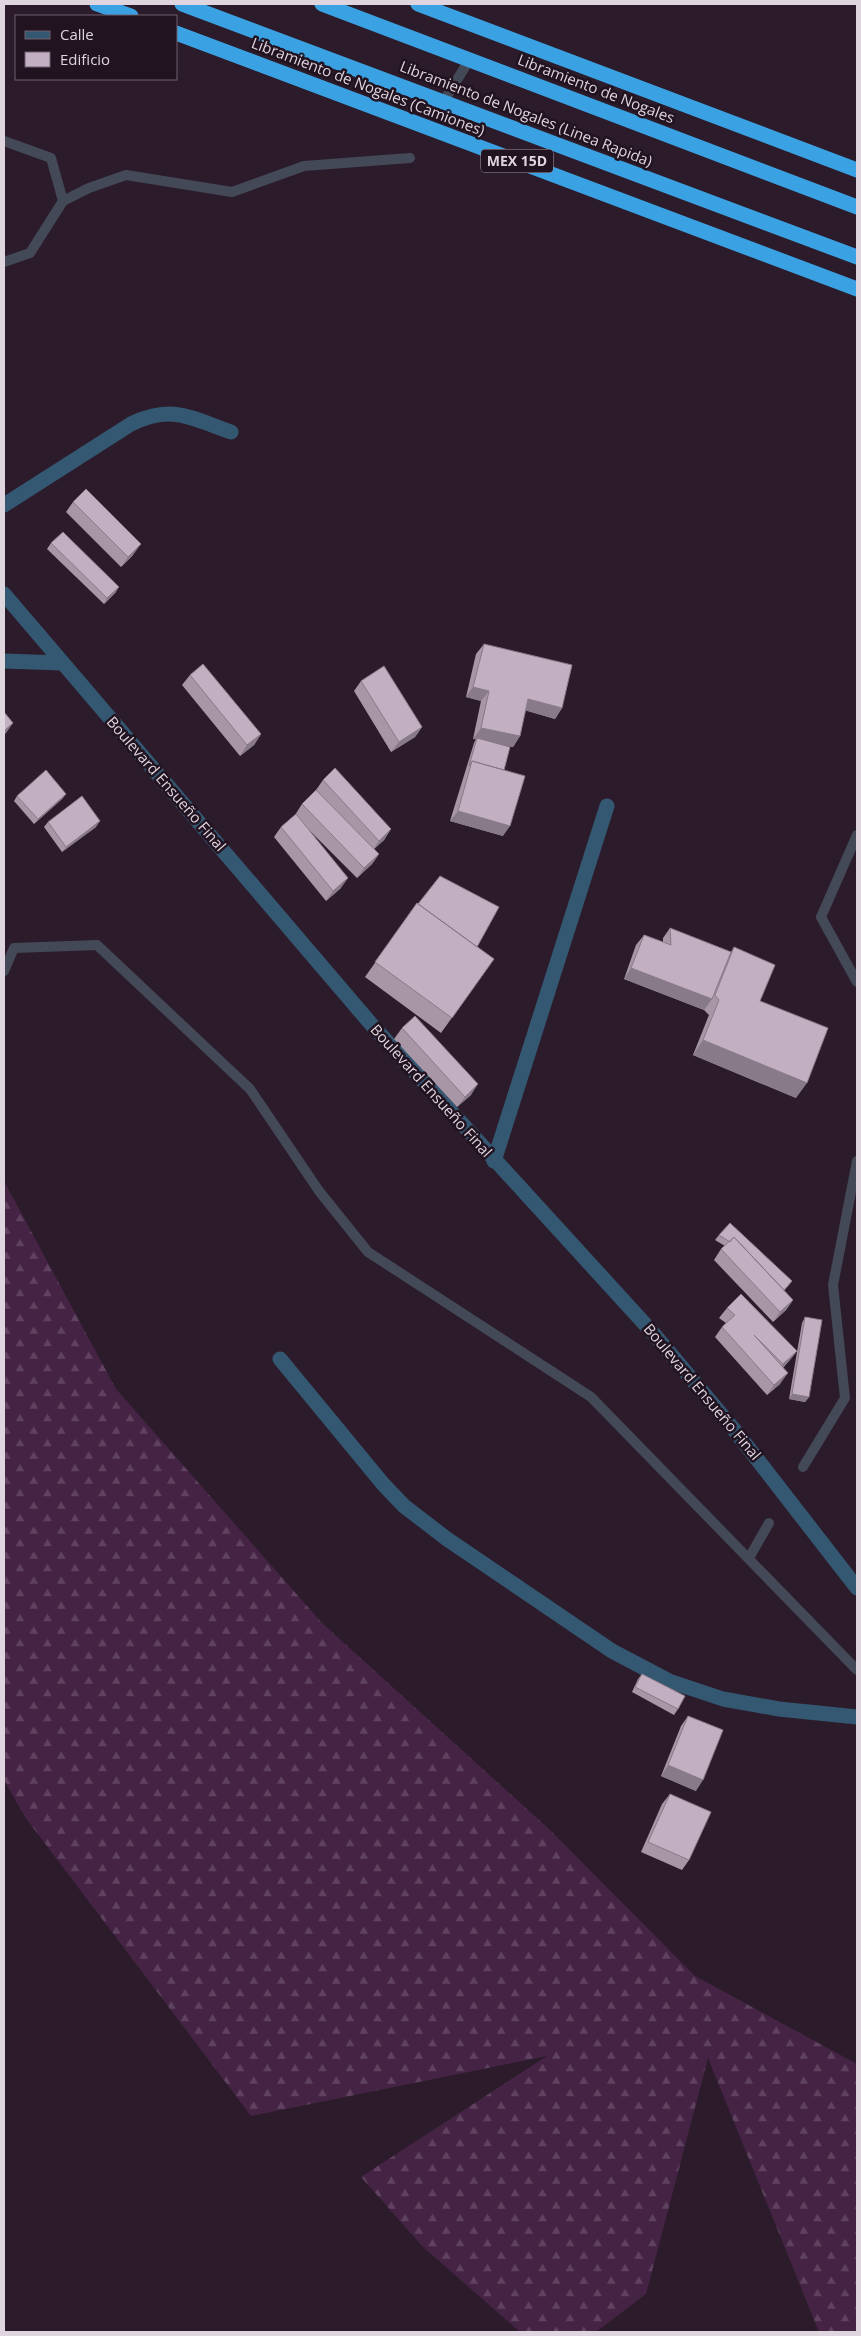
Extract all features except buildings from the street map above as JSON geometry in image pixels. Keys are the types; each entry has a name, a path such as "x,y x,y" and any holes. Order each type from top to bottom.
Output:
{"highway":[{"path":"97,4 128,15"},
{"name":"Libramiento de Nogales (Linea Rapida)","path":"182,4 857,257"},
{"name":"Libramiento de Nogales","path":"322,4 857,206"},
{"name":"Libramiento de Nogales","path":"418,4 857,170"},
{"name":"Libramiento de Nogales (Camiones)","path":"178,34 857,289"}],"street":[{"path":"4,505 146,416 162,413 180,414 230,432"},
{"name":"Boulevard Ensueño Final","path":"4,594 371,1024 653,1333 736,1432 857,1588"},
{"path":"4,661 62,663"},
{"path":"494,1161 607,806"},
{"path":"280,1359 383,1484 404,1506 446,1539 612,1651 669,1681 723,1699 779,1709 857,1717"}],"green space":[{"path":"4,1181 116,1389 322,1623 550,1830 695,1976 857,2064 857,2332 819,2332 708,2058 646,2294 596,2332 520,2332 422,2246 361,2177 547,2056 251,2116 25,1817 4,1780"}],"waterway":[{"path":"447,96 468,62"},
{"path":"4,141 51,158 63,201 30,253 4,262"},
{"path":"63,201 89,188 126,175 232,192 304,166 410,158"},
{"path":"857,835 821,917 857,982"},
{"path":"4,971 14,948 97,945 250,1089 319,1191 368,1252 591,1397 857,1670"},
{"path":"803,1467 845,1398 833,1285 857,1161"},
{"path":"749,1558 769,1523"}]}
